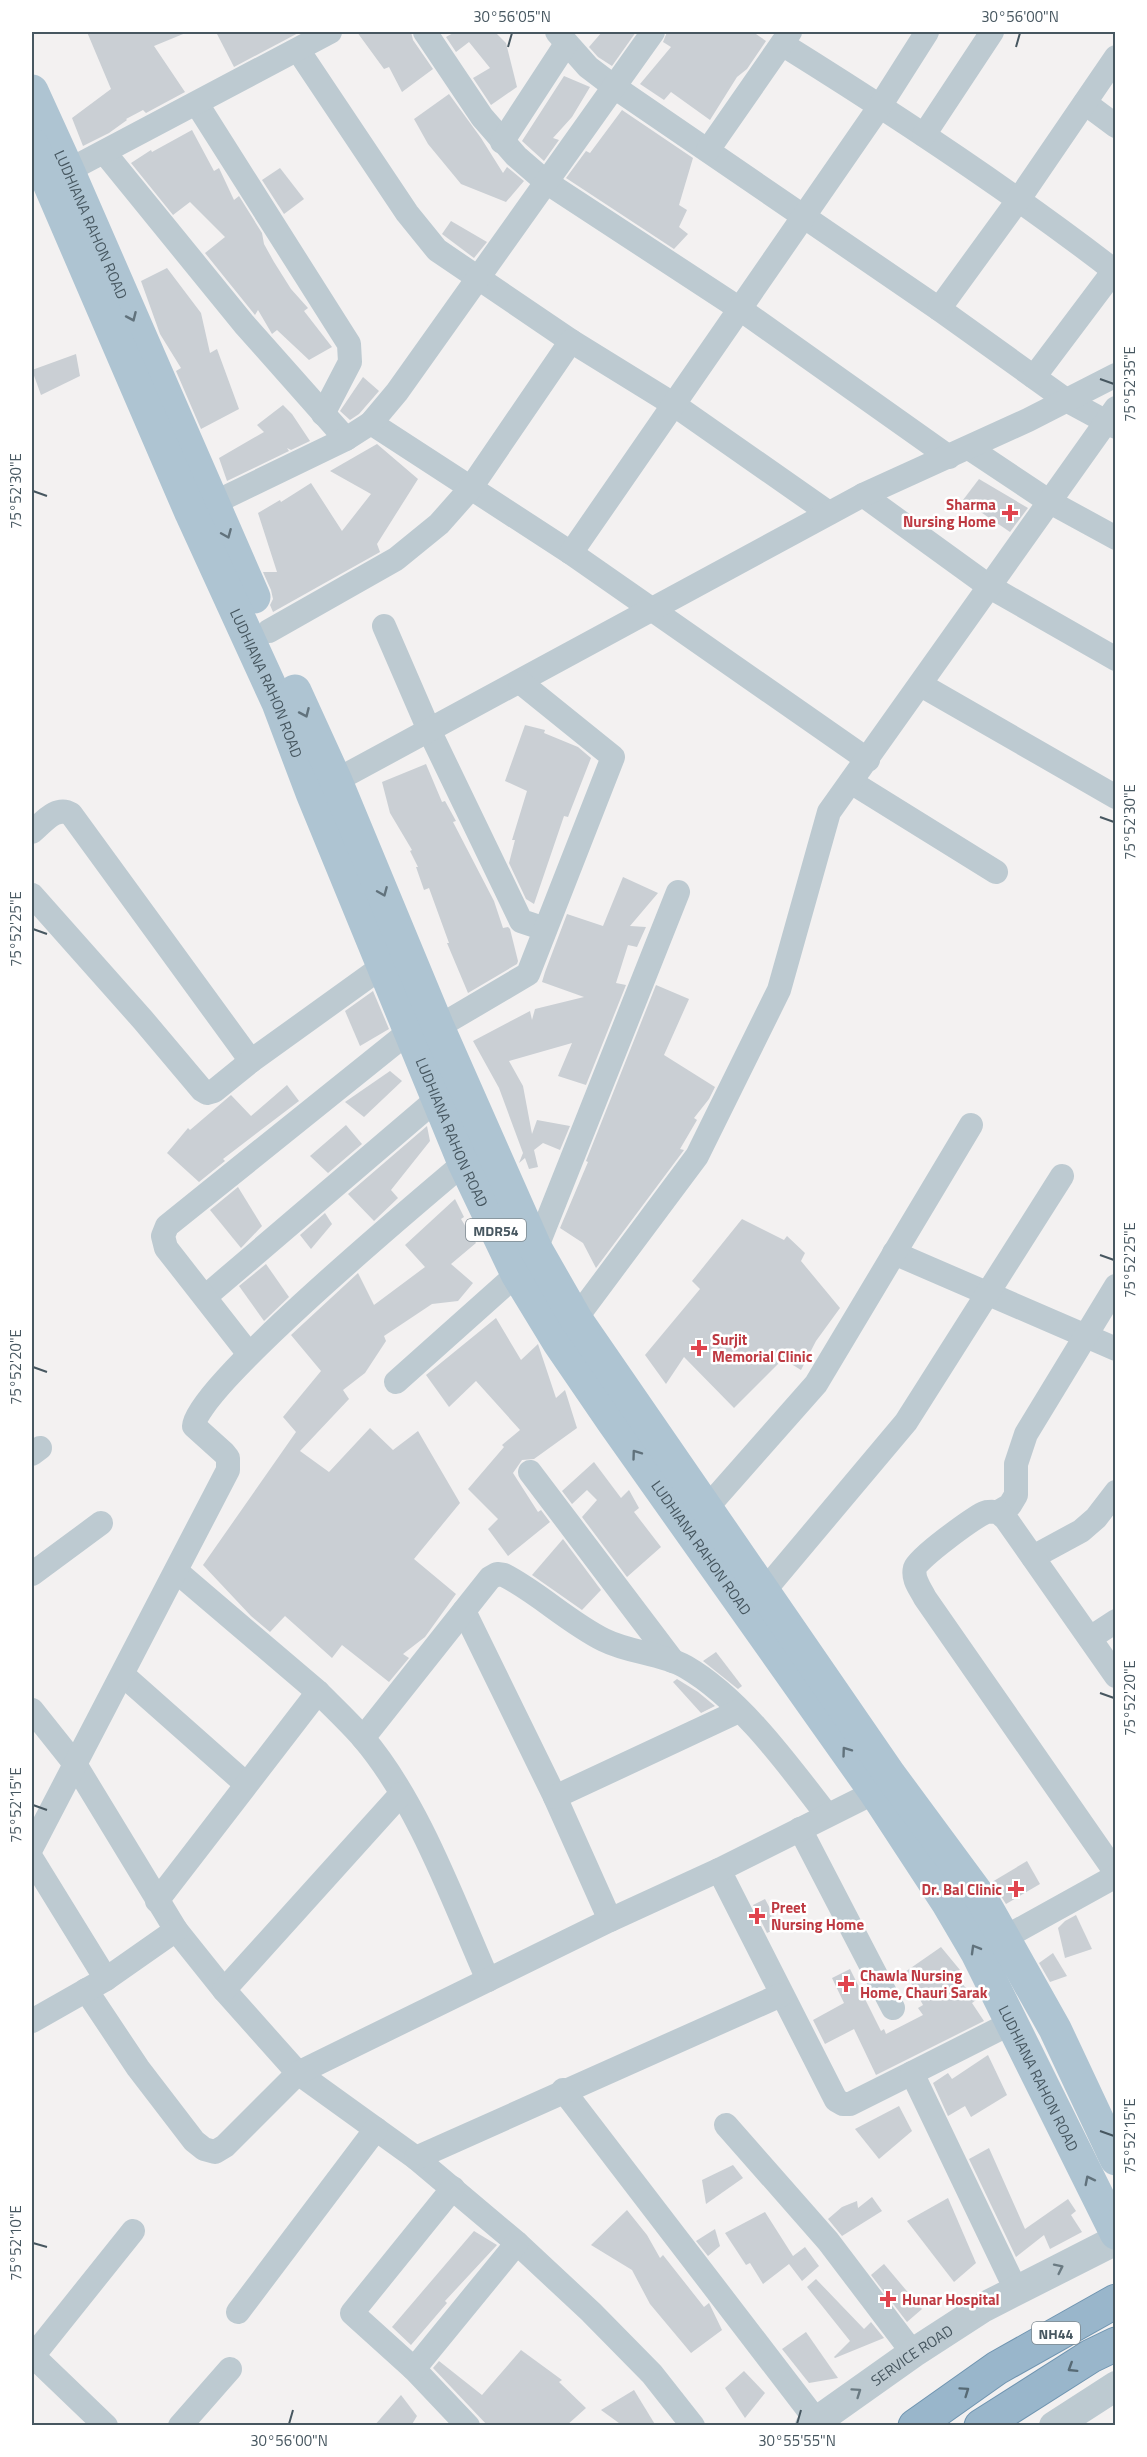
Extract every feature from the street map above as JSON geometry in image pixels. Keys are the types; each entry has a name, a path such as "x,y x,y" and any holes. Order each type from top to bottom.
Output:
{"highway":[{"name":"NH44","path":"915,2426 998,2368 1054,2334 1116,2301"},
{"name":"NH44","path":"981,2426 1091,2356 1116,2344"}],"main road":[{"name":"LUDHIANA RAHON ROAD","path":"32,91 58,176 202,508 278,703 324,787 424,1028 527,1262"},
{"name":"LUDHIANA RAHON ROAD","path":"32,144 58,176"},
{"name":"LUDHIANA RAHON ROAD","path":"202,508 269,631 324,787 383,966 424,1028 438,1098 464,1163 527,1262 567,1331 698,1517 764,1591 891,1775 983,1901 1055,2029 1116,2159"},
{"name":"LUDHIANA RAHON ROAD","path":"698,1517 755,1624 875,1792 977,1953 1116,2233"}],"street":[{"path":"58,176 330,32"},
{"path":"425,32 482,117 502,142 546,182 959,453 1116,538"},
{"path":"202,508 346,439 371,423 397,393 653,32"},
{"path":"571,553 880,106 927,32"},
{"path":"924,135 992,32"},
{"path":"708,150 787,35 880,106 1019,199 1115,270 1034,377"},
{"path":"502,142 562,38 588,67 614,86 939,309 1066,400 1112,419 1050,502 829,812 779,990 697,1156 567,1331"},
{"path":"298,50 421,232 437,250 570,341 673,404 829,513"},
{"path":"939,309 1019,199 1116,57"},
{"path":"1084,103 1116,126"},
{"path":"197,104 349,344 350,362 323,414"},
{"path":"104,152 244,324 346,439"},
{"path":"269,631 396,560 439,524 470,489 570,341"},
{"path":"324,787 863,495 959,453 1116,375"},
{"path":"371,423 571,553 868,760"},
{"path":"863,495 990,587 1116,659"},
{"path":"384,626 429,730 521,921 545,929"},
{"path":"249,1354 166,1248 163,1236 167,1226 424,1028 528,974 613,757 520,682"},
{"path":"921,685 1116,797"},
{"path":"851,782 996,872"},
{"path":"32,832 58,811 70,814 251,1061"},
{"path":"396,1382 527,1262 678,892"},
{"path":"32,895 207,1093 214,1091 251,1061 383,966"},
{"path":"205,1297 438,1098"},
{"path":"698,1517 816,1384 971,1125"},
{"path":"32,1847 228,1470 228,1458 194,1426 194,1419 198,1412 249,1354 342,1268 464,1163"},
{"path":"764,1591 906,1422 1062,1176"},
{"path":"894,1253 986,1295 1116,1349"},
{"path":"1004,1938 1116,1875 914,1579 916,1566 931,1552 986,1512 998,1512 1010,1505 1016,1495 1016,1464 1026,1434 1116,1286"},
{"path":"530,1472 673,1661"},
{"path":"1033,1557 1080,1531 1096,1518 1116,1492"},
{"path":"998,1512 1006,1519 1116,1676"},
{"path":"32,1574 101,1523"},
{"path":"176,1571 318,1692 363,1738 401,1794 428,1844 488,1980"},
{"path":"363,1738 490,1578 497,1574 504,1575 603,1640 687,1667 715,1688 739,1711 783,1759 827,1815"},
{"path":"464,1611 555,1797 610,1920"},
{"path":"1090,1638 1116,1621"},
{"path":"123,1675 246,1784"},
{"path":"157,1901 318,1692"},
{"path":"32,1710 75,1764 176,1930 224,1990 298,2073 416,2158 517,2243 591,2312 644,2367 693,2426"},
{"path":"555,1797 739,1711"},
{"path":"32,1859 138,2068 194,2140 204,2149 215,2151 225,2146 298,2073 610,1920 719,1870 875,1792"},
{"path":"224,1990 401,1794"},
{"path":"800,1829 893,2008"},
{"path":"719,1870 836,2100 843,2104 850,2104 1011,2023"},
{"path":"32,2021 96,1984 176,1930"},
{"path":"416,2158 563,2090 781,1995"},
{"path":"912,2073 1016,2290"},
{"path":"563,2090 813,2423"},
{"path":"726,2125 828,2241 913,2353"},
{"path":"238,2312 376,2129"},
{"path":"453,2188 352,2313 414,2369 468,2426"},
{"path":"106,2426 32,2356 133,2231"},
{"name":"SERVICE ROAD","path":"813,2423 913,2353 1016,2290 1116,2241"},
{"path":"414,2369 517,2243"},
{"path":"180,2426 230,2369"},
{"path":"1054,2426 1116,2386"}],"building":[{"path":"87,32 188,32 154,46 185,92 146,113 143,110 126,119 109,133 83,146 72,118 111,89"},
{"path":"216,32 300,32 234,67"},
{"path":"357,32 411,32 413,40 433,69 402,92 389,67 384,69"},
{"path":"455,32 495,32 506,43 517,87 491,105 473,78 490,68 469,42 456,52 446,37"},
{"path":"602,32 636,32 612,66 598,57 589,47"},
{"path":"667,32 753,32 766,41 747,69 737,77 710,120 671,92 664,100 640,84 671,47 663,42"},
{"path":"564,76 590,87 572,117 553,138 559,140 544,161 522,141"},
{"path":"449,94 503,173 507,167 524,181 506,202 461,184 428,144 414,119"},
{"path":"622,110 693,158 679,205 687,210 679,227 688,234 674,249 566,178 586,151 590,153"},
{"path":"192,130 214,171 219,168 234,200 239,196 262,233 264,244 274,262 291,289 308,308 304,311 332,347 309,360 277,330 272,334 258,310 255,315 205,253 225,237 190,202 173,215 131,163 151,150 152,152"},
{"path":"280,168 304,199 284,214 262,180"},
{"path":"451,221 487,242 474,258 442,234"},
{"path":"167,268 201,313 210,353 217,349 239,409 201,429 176,371 181,368 160,334 141,281"},
{"path":"76,354 80,376 41,395 32,370"},
{"path":"363,377 379,391 359,414 350,420 340,411"},
{"path":"283,405 292,414 310,441 291,450 287,448 289,451 227,481 219,458 264,432 257,425"},
{"path":"377,444 418,479 377,544 380,552 273,612 270,605 273,599 271,590 263,572 277,572 258,513 311,483 342,531 371,494 330,471"},
{"path":"979,479 1028,508 1010,532 963,500"},
{"path":"525,725 545,730 544,733 578,747 591,758 568,817 564,816 534,904 526,899 509,863 515,840 512,840 527,791 505,781"},
{"path":"426,764 442,802 445,801 456,821 453,822 494,901 503,928 510,929 518,961 517,964 468,993 447,943 449,943 429,888 424,890 416,867 418,867 410,851 412,850 390,813 382,782"},
{"path":"623,877 658,893 630,926 646,927 637,947 628,945 616,983 626,985 586,1085 558,1076 572,1043 509,1061 523,1086 532,1134 537,1120 570,1126 560,1150 543,1143 534,1150 538,1167 529,1169 525,1158 519,1163 523,1153 499,1088 473,1041 530,1011 532,1020 535,1009 584,997 542,982 545,972 567,914 603,926"},
{"path":"656,985 689,999 664,1055 715,1087 694,1118 697,1120 680,1149 684,1150 596,1268 583,1243 560,1228"},
{"path":"373,991 389,1029 360,1046 345,1011"},
{"path":"390,1071 402,1081 364,1117 345,1102"},
{"path":"287,1085 299,1101 223,1159 225,1161 199,1182 167,1153 188,1128 190,1130 231,1095 251,1116"},
{"path":"346,1125 362,1144 328,1173 310,1156"},
{"path":"427,1126 430,1141 391,1190 398,1198 374,1221 348,1194"},
{"path":"238,1187 262,1226 241,1248 210,1210"},
{"path":"455,1199 464,1217 461,1219 476,1243 451,1264 473,1283 458,1301 432,1304 384,1336 386,1341 365,1373 343,1390 349,1399 300,1451 329,1472 370,1428 393,1450 418,1431 460,1503 414,1559 456,1594 425,1637 403,1654 409,1658 389,1682 342,1645 332,1658 285,1616 270,1632 251,1616 203,1565 296,1432 283,1417 321,1371 291,1335 358,1273 374,1305 425,1267 405,1245"},
{"path":"325,1213 332,1224 311,1249 300,1235"},
{"path":"742,1219 784,1240 787,1236 805,1253 801,1261 840,1308 816,1341 801,1370 783,1359 734,1408 684,1357 666,1384 645,1355 700,1289 692,1281"},
{"path":"266,1264 289,1297 264,1321 239,1286"},
{"path":"496,1318 521,1360 538,1344 556,1398 565,1390 577,1428 534,1459 522,1460 513,1473 538,1512 541,1510 550,1522 508,1556 488,1529 498,1519 468,1489 504,1447 502,1445 520,1430 476,1381 449,1407 426,1375"},
{"path":"594,1462 621,1498 629,1490 639,1508 634,1512 661,1547 627,1577 582,1517 597,1500 587,1490 572,1504 562,1491"},
{"path":"563,1539 601,1590 582,1610 532,1575"},
{"path":"716,1652 742,1686 738,1689 703,1661"},
{"path":"677,1679 715,1706 701,1713 673,1682"},
{"path":"1027,1861 1040,1884 1006,1904 992,1882"},
{"path":"765,1899 780,1927 767,1933 753,1905"},
{"path":"1076,1915 1092,1949 1065,1958 1058,1928"},
{"path":"941,1947 960,1970 954,1974 976,2000 972,2003 984,2021 876,2075 854,2029 825,2044 813,2020 844,2003 832,1978 850,1969 881,2031 884,2029 886,2034 923,2015 918,2008 923,2005 905,1972"},
{"path":"1053,1953 1067,1976 1050,1982 1039,1963"},
{"path":"988,2055 1007,2095 971,2117 965,2106 948,2116 933,2083 948,2073 952,2079"},
{"path":"899,2106 912,2131 879,2159 855,2129"},
{"path":"989,2148 1025,2229 1068,2199 1076,2211 1071,2215 1082,2232 1050,2249 1044,2235 1016,2257 969,2159"},
{"path":"733,2165 743,2178 706,2204 702,2180"},
{"path":"872,2197 882,2211 842,2236 828,2219 842,2207 857,2201 858,2208"},
{"path":"948,2198 976,2263 954,2282 907,2221"},
{"path":"627,2210 647,2235 660,2258 663,2255 704,2307 709,2303 722,2330 691,2353 650,2304 632,2270 591,2245"},
{"path":"765,2212 793,2256 805,2247 819,2266 802,2281 789,2264 763,2284 750,2263 746,2265 725,2233"},
{"path":"715,2229 720,2246 708,2256 696,2241"},
{"path":"474,2231 497,2245 445,2301 447,2303 411,2345 392,2327"},
{"path":"884,2264 922,2309 907,2322 871,2275"},
{"path":"816,2279 864,2329 871,2322 884,2338 835,2358 850,2341 807,2287"},
{"path":"806,2332 838,2378 809,2383 782,2349"},
{"path":"521,2350 562,2380 559,2382 586,2408 566,2426 488,2426 433,2368 439,2361 482,2395"},
{"path":"744,2371 765,2393 745,2418 725,2388"},
{"path":"634,2390 656,2426 623,2426 601,2410"},
{"path":"401,2395 417,2416 411,2426 374,2426"}],"place":[{"name":"Sharma Nursing Home","path":"1010,513"},
{"name":"Surjit Memorial Clinic","path":"699,1348"},
{"name":"Dr. Bal Clinic","path":"1016,1889"},
{"name":"Preet Nursing Home","path":"757,1916"},
{"name":"Chawla Nursing Home, Chauri Sarak","path":"846,1984"},
{"name":"Hunar Hospital","path":"888,2299"}]}
